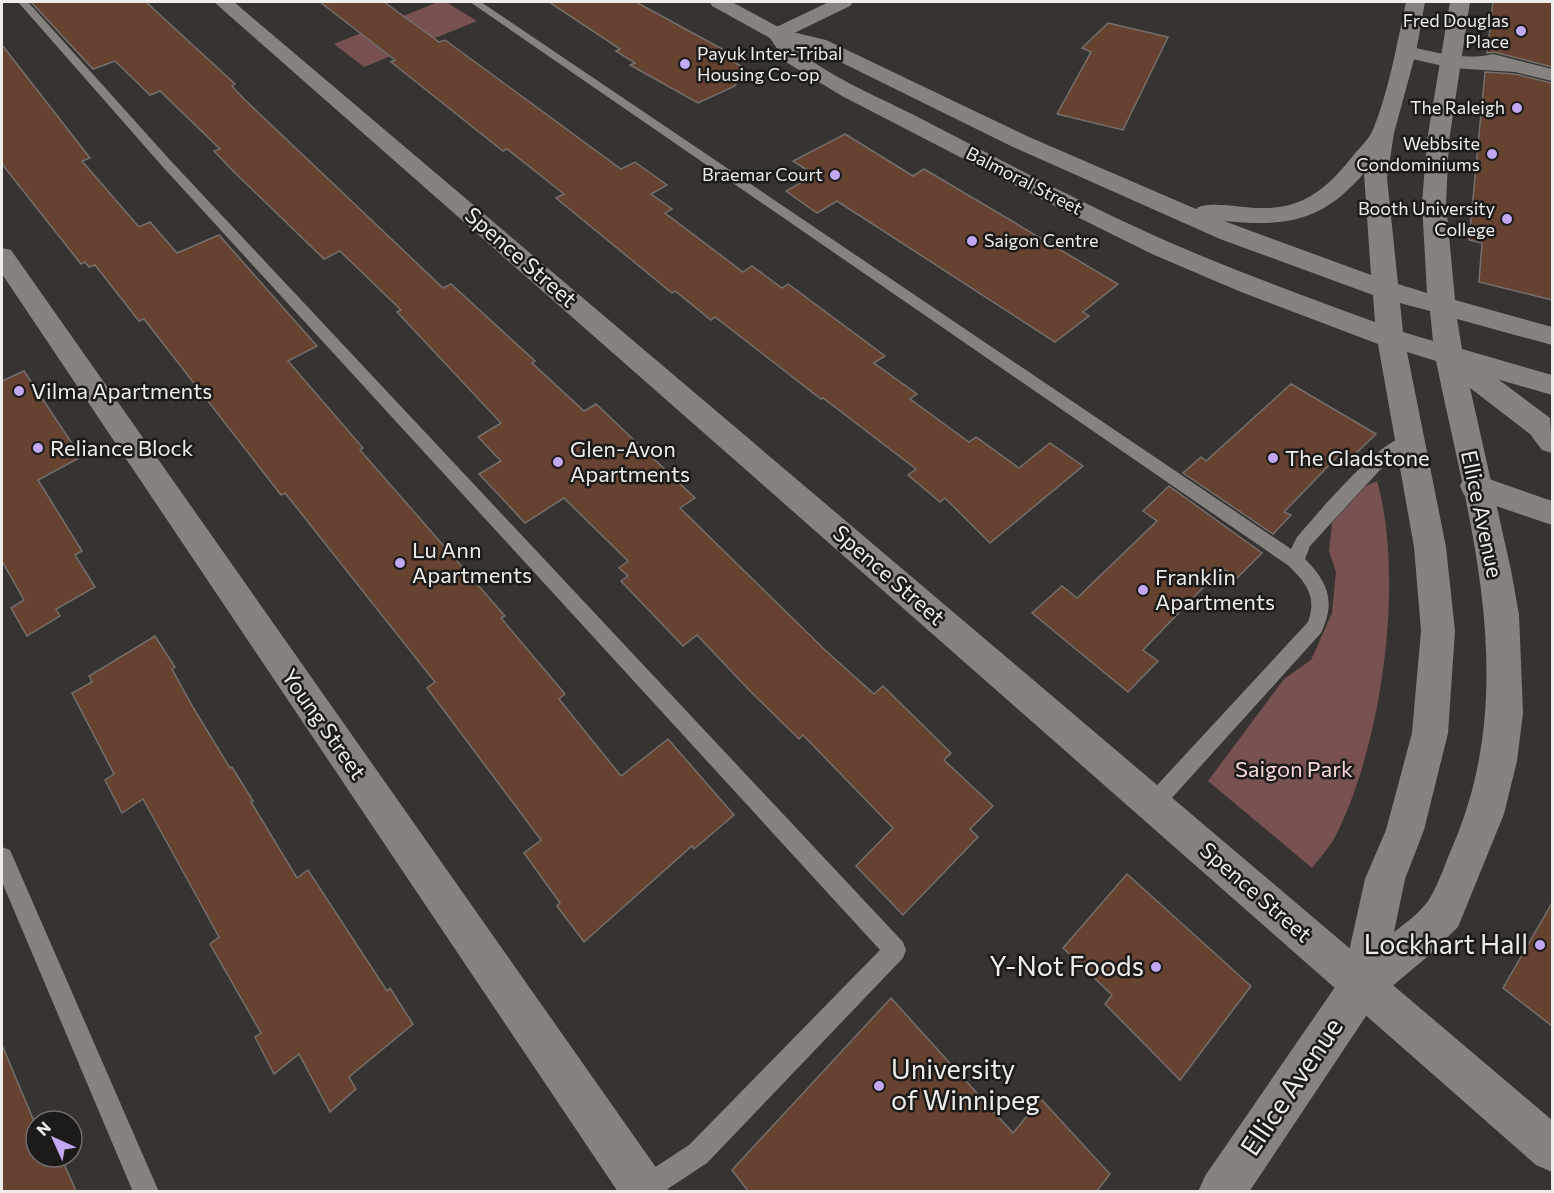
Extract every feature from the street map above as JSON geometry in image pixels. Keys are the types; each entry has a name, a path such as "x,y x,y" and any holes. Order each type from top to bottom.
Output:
{"main road":[{"name":"Spence Street","path":"223,2 1363,983 1552,1149"},
{"name":"Balmoral Street","path":"719,2 777,34 819,44 1021,142 1170,208 1279,252 1386,290 1552,336"},
{"path":"777,34 843,2"},
{"name":"Ellice Avenue","path":"1363,983 1385,879 1405,830 1430,733 1436,684 1438,632 1435,591 1411,439 1390,338 1375,178 1383,133 1406,52 1416,2"},
{"name":"Ellice Avenue","path":"1221,1191 1363,983 1413,944 1444,913 1485,814 1499,761 1506,713 1502,615 1495,570 1475,486 1449,357 1444,306 1437,274 1434,203 1438,141 1460,2"},
{"name":"Balmoral Street","path":"777,34 793,58 850,91 1055,197 1204,267 1390,338 1552,386"},
{"path":"1406,52 1453,54 1552,75"},
{"path":"1170,208 1260,217 1281,216 1314,207 1340,189 1383,133"},
{"name":"Young Street","path":"2,256 644,1191"},
{"path":"1449,357 1540,426 1552,442"},
{"path":"1475,486 1552,513"}],"lane":[{"path":"23,2 166,163 895,950 698,1154 644,1191"},
{"path":"475,2 1295,561 1309,574 1320,592 1324,608 1315,627 1154,803"},
{"path":"1295,561 1303,542 1385,454 1411,439"},
{"path":"2,858 146,1191"}],"green space":[{"path":"438,2 446,2 477,21 364,67 334,44"},
{"name":"Saigon Park","path":"1377,481 1385,521 1389,566 1384,663 1376,711 1365,758 1351,801 1334,839 1312,868 1208,781 1284,679 1311,660 1332,613 1336,572 1329,551 1332,523 1366,486"}],"building":[{"path":"31,2 146,2 235,84 232,86 243,98 443,288 451,284 535,361 532,363 584,411 596,404 695,498 680,508 825,650 874,694 883,686 951,753 944,760 993,806 970,829 978,837 903,915 856,866 893,828 803,735 799,739 697,635 683,646 621,581 628,576 619,568 628,561 564,498 525,523 479,474 501,461 478,437 501,423 397,312 401,310 340,251 324,259 233,171 214,151 220,149 160,91 150,95 115,61 93,69"},
{"path":"320,2 384,2 439,42 445,40 621,169 635,162 667,185 651,194 672,209 665,213 743,272 752,266 782,288 788,284 885,356 874,363 917,394 910,399 969,442 976,437 1019,468 1050,443 1083,466 990,543 945,498 940,502 908,475 916,469 715,317 711,320 675,291 672,293 556,198 564,194 507,149 503,151 391,62 395,60"},
{"name":"Payuk Inter-Tribal Housing Co-op","path":"549,2 636,2 735,56 729,59 744,68 735,86 698,103 630,65 635,63 616,51 620,49"},
{"name":"Fred Douglas Place","path":"1493,2 1552,2 1552,67 1494,52 1487,53"},
{"path":"1108,23 1168,37 1123,130 1057,114 1091,52 1082,48"},
{"path":"2,45 90,158 82,161 139,227 150,222 177,253 219,235 317,346 288,361 363,448 360,450 505,616 501,618 565,694 559,699 621,776 668,739 734,815 694,849 692,846 584,942 557,906 560,903 524,853 541,840 427,688 435,682 285,493 281,495 144,319 139,321 95,265 89,267 85,262 81,264 2,164"},
{"path":"1485,72 1515,74 1552,83 1552,300 1479,282 1482,243 1469,240"},
{"name":"Saigon Centre","path":"845,134 913,176 924,169 1118,284 1083,312 1089,316 1055,342 837,201 817,213 786,191 815,175 793,161"},
{"path":"24,371 81,457 38,480 82,551 75,555 95,587 56,609 60,616 27,636 11,608 24,600 2,561 2,381"},
{"name":"The Gladstone","path":"1291,384 1376,434 1348,461 1339,455 1284,512 1291,515 1273,534 1183,473 1201,457 1206,461"},
{"name":"Franklin Apartments","path":"1169,486 1262,553 1237,578 1222,568 1143,650 1158,661 1128,692 1032,613 1062,586 1077,598 1157,521 1143,511"},
{"path":"155,636 175,667 172,669 194,709 253,801 251,802 297,878 308,870 387,991 390,988 413,1024 349,1077 356,1089 330,1112 299,1054 274,1074 255,1037 261,1033 210,944 219,937 143,799 122,813 105,780 114,774 72,693 92,682 89,676"},
{"name":"Y-Not Foods","path":"1127,874 1251,986 1180,1080 1105,1004 1112,995 1063,948"},
{"name":"Lockhart Hall","path":"1552,903 1552,1026 1503,988"},
{"name":"University of Winnipeg","path":"891,998 1013,1133 1041,1099 1110,1174 1097,1191 748,1191 732,1170"},
{"path":"2,1045 29,1109 24,1109 24,1169 66,1169 76,1191 2,1191"}],"place":[{"name":"Fred Douglas Place","path":"1521,31"},
{"name":"Payuk Inter-Tribal Housing Co-op","path":"685,64"},
{"name":"The Raleigh","path":"1517,108"},
{"name":"Webbsite Condominiums","path":"1492,154"},
{"name":"Braemar Court","path":"835,175"},
{"name":"Booth University College","path":"1507,219"},
{"name":"Saigon Centre","path":"972,241"},
{"name":"Vilma Apartments","path":"19,391"},
{"name":"Reliance Block","path":"38,448"},
{"name":"The Gladstone","path":"1273,458"},
{"name":"Glen-Avon Apartments","path":"558,462"},
{"name":"Lu Ann Apartments","path":"400,563"},
{"name":"Franklin Apartments","path":"1143,590"},
{"name":"Lockhart Hall","path":"1540,945"},
{"name":"Y-Not Foods","path":"1156,967"},
{"name":"University of Winnipeg","path":"879,1086"}]}
